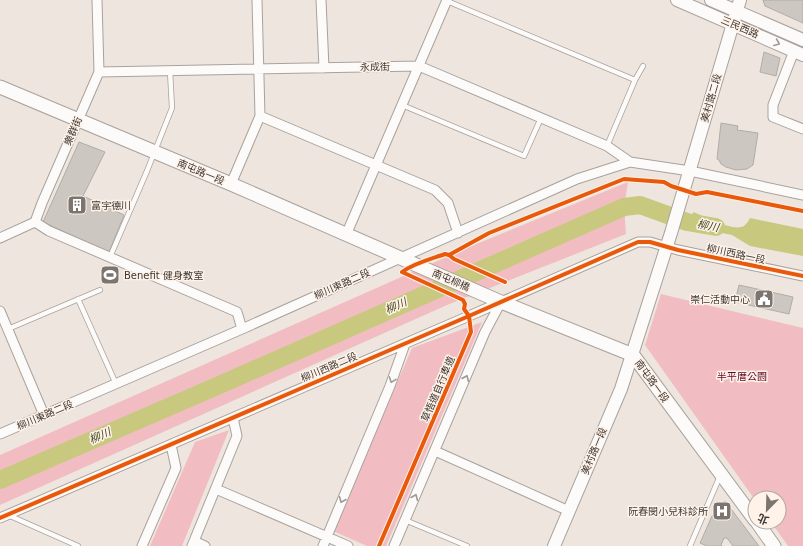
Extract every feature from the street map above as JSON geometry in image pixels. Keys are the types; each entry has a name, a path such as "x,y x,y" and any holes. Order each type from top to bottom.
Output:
{"main road":[{"name":"南屯路一段","path":"0,88 231,184 400,259"},
{"name":"南屯柳橋","path":"400,259 480,293"},
{"name":"南屯路一段","path":"480,293 633,355 747,509"},
{"name":"南屯路一段","path":"762,530 774,546"}],"street":[{"name":"樂群街","path":"36,222 42,203 99,72 97,0"},
{"path":"231,184 260,116 257,0"},
{"path":"321,0 324,68"},
{"name":"三民西路","path":"677,0 799,53"},
{"name":"三民西路","path":"711,0 738,5 803,40"},
{"path":"346,235 447,1"},
{"name":"美村路二段","path":"666,247 738,5"},
{"path":"799,53 773,105 773,117 803,129"},
{"name":"永成街","path":"99,72 419,66 607,146 630,162"},
{"path":"260,116 435,190 448,202 458,233"},
{"name":"柳川東路二段","path":"0,434 349,280 400,259 577,179 630,162 690,170 803,195"},
{"path":"0,238 36,222 49,231 237,312 242,328"},
{"name":"柳川西路二段","path":"4,517 638,242 650,242 666,247"},
{"path":"633,355 666,247"},
{"name":"柳川西路一段","path":"666,247 803,276"},
{"path":"394,546 485,332 501,302"},
{"path":"0,312 44,415"},
{"path":"323,546 390,386 405,344"},
{"name":"美村路一段","path":"556,544 621,389 633,355"},
{"path":"205,546 193,544 237,436 233,418"},
{"path":"142,546 176,468 171,445"},
{"path":"435,451 569,510"},
{"path":"216,489 348,546"}],"lane":[{"path":"447,1 635,80"},
{"path":"607,146 635,80 643,66"},
{"path":"110,257 172,108 170,71"},
{"path":"402,105 524,156 541,118"},
{"path":"8,329 100,290"},
{"path":"78,299 116,384"},
{"path":"690,546 720,474"},
{"path":"4,517 78,546"},
{"path":"405,520 467,546"}],"green space":[{"path":"628,182 624,207 626,234 447,305 0,505 0,455 469,247"},
{"name":"半平厝公園","path":"661,294 803,328 803,546 788,546 777,530 787,530 787,490 748,490 645,345"},
{"path":"482,322 386,546 367,546 333,531 412,348"},
{"path":"229,430 182,546 150,546 195,442"}],"water":[{"path":"693,212 726,226 744,226 750,218 803,229 803,256 750,246 732,235 692,227"}],"building":[{"path":"763,0 803,0 803,23 765,6"},
{"path":"764,52 780,58 776,76 760,72"},
{"path":"721,123 738,126 737,130 758,133 753,165 747,169 736,170 726,167 717,159"},
{"name":"富宇德川","path":"79,142 105,152 83,196 124,215 109,252 43,222"},
{"name":"崇仁活動中心","path":"739,285 793,297 789,314 735,302"},
{"path":"725,501 759,546 733,546 727,538 724,538 721,545 722,546 707,546 700,543 712,516 715,513 713,510"}],"waterway":[{"name":"柳川","path":"0,480 624,207 640,205 687,222 716,227"}],"cycle path":[{"name":"草悟道自行車道","path":"379,546 471,332 469,316 464,309 465,304 463,300 402,272 412,266 445,254 449,255 489,233 624,179 664,182 671,186 696,194 707,192 803,211"},
{"path":"0,518 638,242 650,242 678,250 803,276"},
{"path":"449,255 454,259 505,282"}],"place":[{"name":"富宇德川","path":"77,205"},
{"name":"Benefit 健身教室","path":"110,275"},
{"name":"崇仁活動中心","path":"764,299"},
{"name":"阮春閔小兒科診所","path":"722,511"}]}
